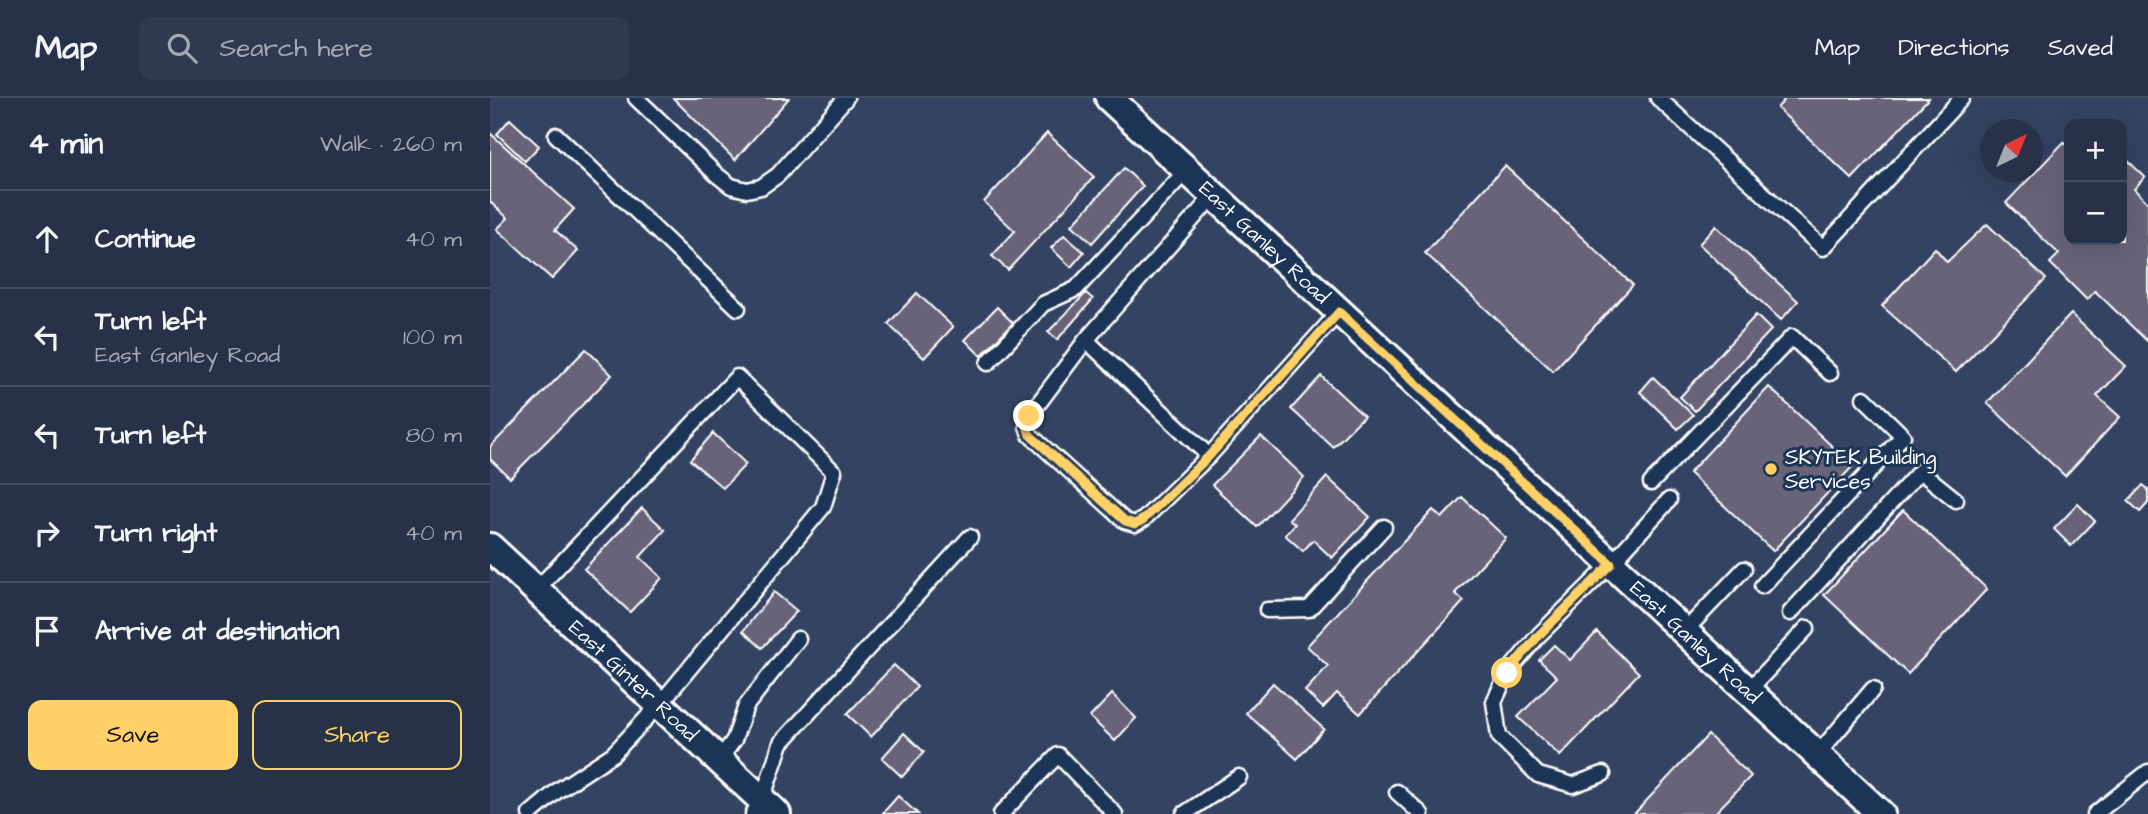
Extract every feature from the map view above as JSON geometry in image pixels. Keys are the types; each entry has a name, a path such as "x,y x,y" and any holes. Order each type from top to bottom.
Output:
{"street":[{"name":"East Ganley Road","path":"1109,98 1881,814"},
{"name":"East Ginter Road","path":"490,547 719,760 764,809"}],"lane":[{"path":"636,98 717,175 731,186 747,190 761,187 778,175 846,98"},
{"path":"1658,98 1823,248 1962,98"},
{"path":"556,135 738,307"},
{"path":"988,363 1043,304 1076,289 1187,170"},
{"path":"1214,195 1086,340 1029,416 1027,426 1030,435 1125,521 1135,524 1144,519 1209,456 1339,312"},
{"path":"1651,483 1792,337 1830,373"},
{"path":"1086,340 1209,456"},
{"path":"530,814 557,791 613,754 659,705 823,507 834,472 737,377 536,590"},
{"path":"1762,586 1903,436 1864,398"},
{"path":"1790,613 1920,471 1956,500"},
{"path":"1603,774 1573,785 1538,775 1499,736 1494,702 1507,673 1539,635 1611,564 1669,500"},
{"path":"1267,610 1309,609 1384,527"},
{"path":"764,809 781,743 970,537"},
{"path":"1684,632 1744,569"},
{"path":"1748,691 1807,628"},
{"path":"719,760 734,740 746,706 798,639"},
{"path":"1817,755 1873,689"},
{"path":"1001,814 1058,755 1115,814"},
{"path":"2095,814 2148,772"},
{"path":"1184,814 1239,777"},
{"path":"1397,792 1421,814"}],"building":[{"path":"673,98 789,98 735,160"},
{"path":"1786,98 1929,98 1852,179 1777,108"},
{"path":"510,119 539,146 525,161 497,134"},
{"path":"490,133 574,209 555,230 578,251 552,279 497,229 508,218 490,202"},
{"path":"1047,133 1094,177 1008,270 992,256 1015,231 984,202"},
{"path":"2064,142 2064,245 2127,245 2127,160 2145,177 2134,189 2148,203 2148,342 2095,291 2087,300 2050,263 2059,254 2006,203 2026,182 2043,182 2043,164"},
{"path":"1505,166 1633,285 1553,371 1425,253"},
{"path":"1124,168 1143,186 1092,243 1072,225"},
{"path":"1987,224 2046,279 1956,372 1882,306 1935,248 1947,262"},
{"path":"1716,226 1798,301 1781,320 1699,244"},
{"path":"1064,235 1084,252 1071,267 1051,248"},
{"path":"917,293 953,327 924,358 888,324"},
{"path":"1086,293 1093,299 1057,340 1048,332"},
{"path":"997,307 1013,323 981,356 965,340"},
{"path":"2071,314 2126,366 2097,396 2120,417 2065,476 1987,403"},
{"path":"1756,315 1771,330 1695,411 1680,397"},
{"path":"586,349 612,375 510,478 490,459 490,447"},
{"path":"1321,376 1364,416 1333,447 1291,409"},
{"path":"1653,377 1693,415 1678,429 1640,392"},
{"name":"SKYTEK Building Services","path":"1769,387 1853,466 1773,551 1689,473"},
{"path":"713,433 746,464 723,488 690,460"},
{"path":"1261,436 1304,477 1257,527 1212,485"},
{"path":"1327,477 1370,517 1332,558 1313,540 1303,551 1285,535 1295,524 1289,519"},
{"path":"2143,485 2148,489 2148,503 2140,512 2128,501"},
{"path":"1462,497 1506,538 1455,593 1464,601 1360,714 1337,693 1323,708 1305,691 1328,666 1307,646 1433,510 1442,518"},
{"path":"2078,504 2095,521 2071,546 2054,529"},
{"path":"642,508 665,530 640,557 662,578 630,612 584,569"},
{"path":"1903,510 1987,589 1908,674 1824,595"},
{"path":"774,592 797,611 762,648 743,631"},
{"path":"1597,632 1639,673 1560,756 1518,717 1557,677 1539,660 1554,645 1570,660"},
{"path":"894,665 917,687 871,737 847,714"},
{"path":"1273,683 1324,729 1297,759 1246,713"},
{"path":"1112,694 1136,718 1115,741 1090,717"},
{"path":"904,733 924,752 902,777 882,758"},
{"path":"1708,735 1751,776 1714,814 1634,814"},
{"path":"898,796 918,814 882,814"}],"place":[{"name":"SKYTEK Building Services","path":"1771,469"}],"route":[{"path":"1029,416 1027,426 1030,435 1125,521 1135,524 1144,519 1209,456 1339,312 1611,564 1539,635 1507,673"}]}
